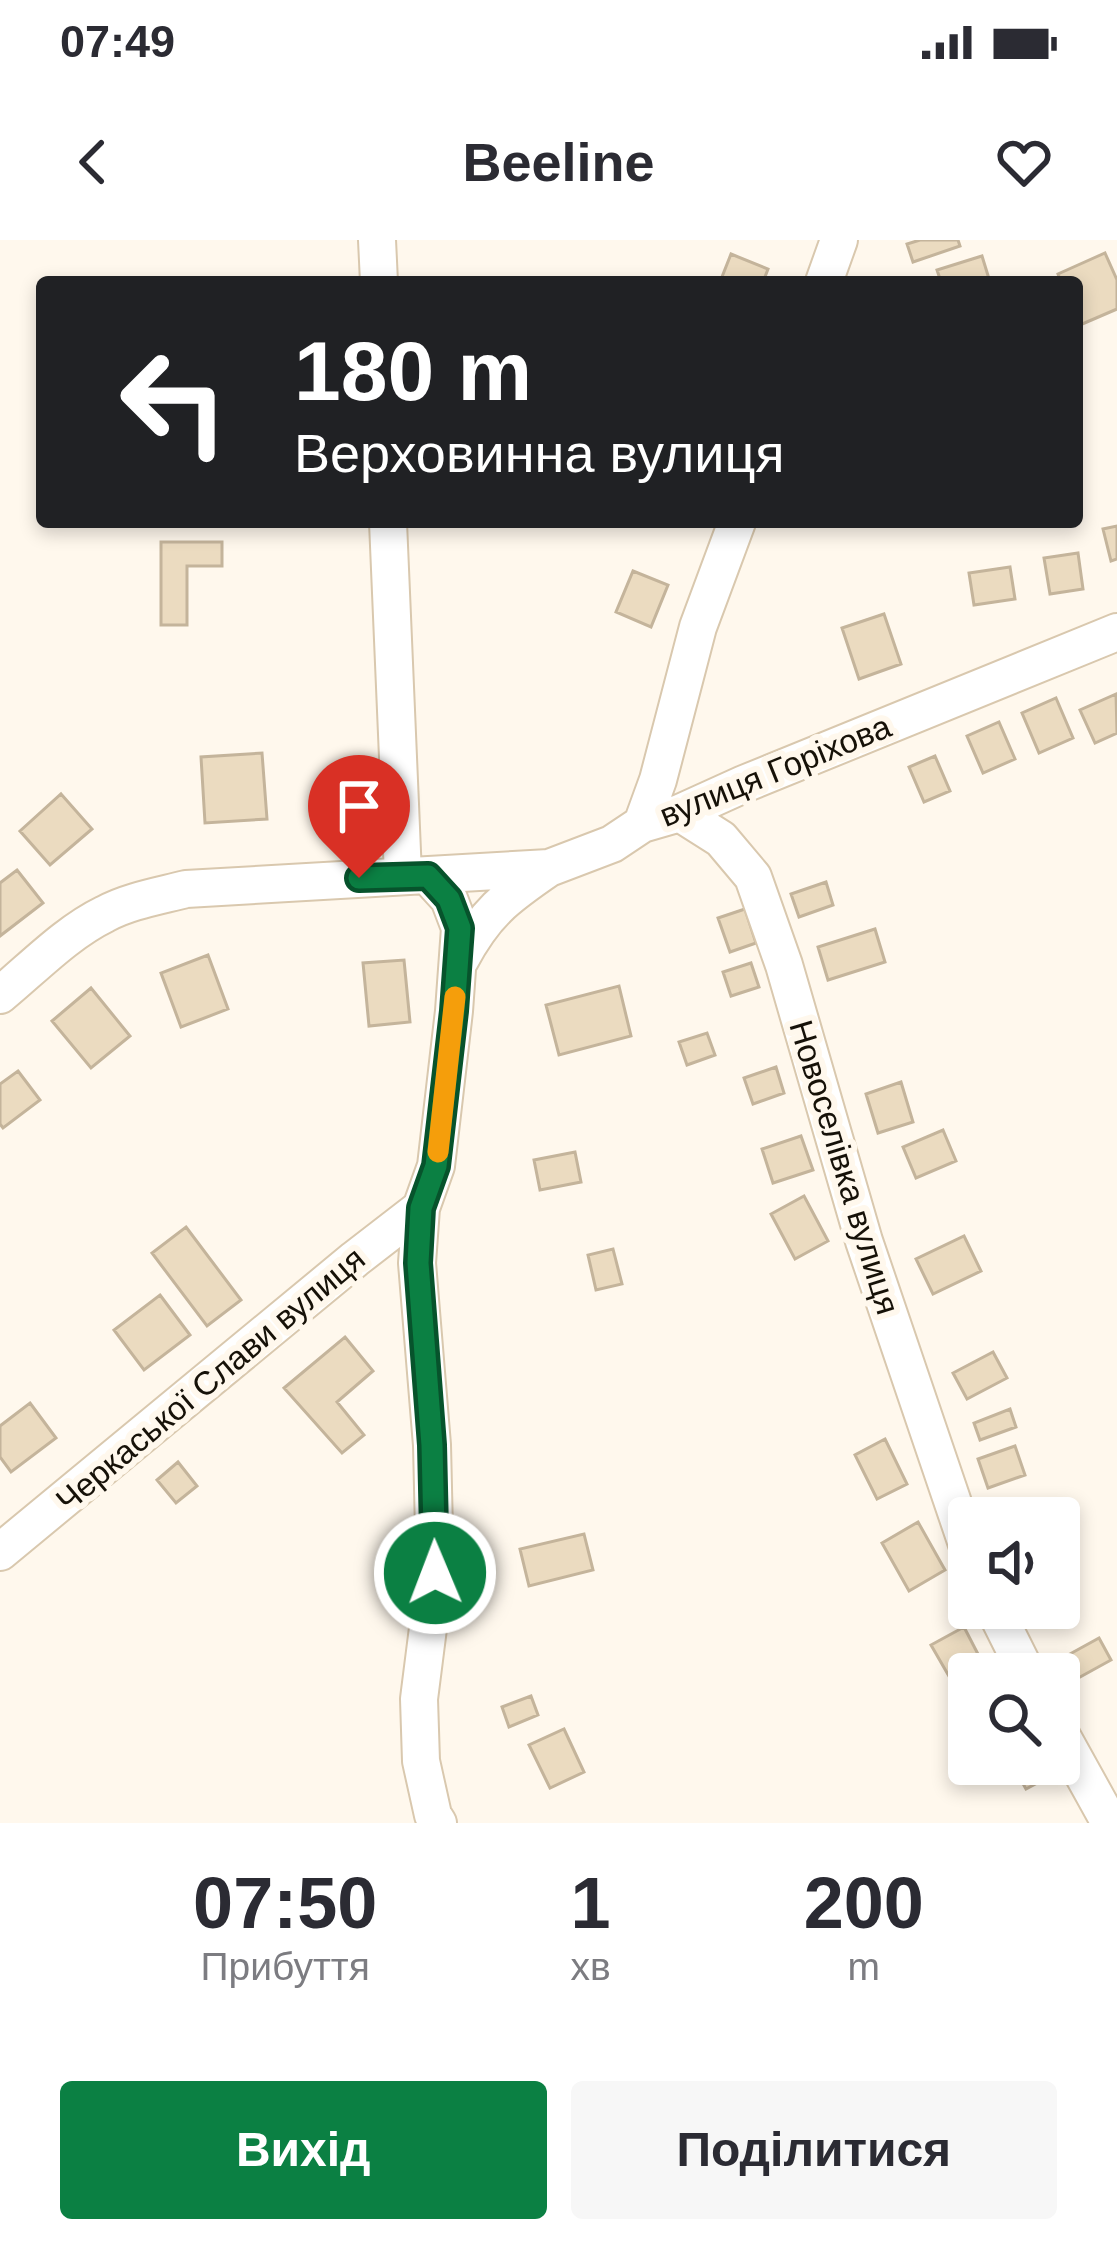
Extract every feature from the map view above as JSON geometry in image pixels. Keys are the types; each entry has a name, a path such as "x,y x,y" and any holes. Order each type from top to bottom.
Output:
{"street":[{"path":"377,240 379,276"},
{"path":"826,276 839,240"},
{"path":"388,528 415,875 449,899 460,928 436,1166 421,1208 418,1263 432,1445 435,1573 418,1699 421,1760 438,1823"},
{"path":"642,824 698,627 735,528"},
{"name":"вулиця Горіхова","path":"0,995 104,914 145,899 186,890 549,868 613,844 642,824 680,813 1117,632"},
{"name":"Новоселівка вулиця","path":"680,813 722,839 753,877 784,964 864,1241 951,1497"},
{"path":"458,963 495,908 549,868"},
{"name":"Черкаської Слави вулиця","path":"0,1552 421,1208"},
{"path":"1080,1769 1110,1823"}],"building":[{"path":"958,240 960,246 913,262 907,244"},
{"path":"1105,253 1117,280 1117,309 1083,324 1083,276 1058,274"},
{"path":"731,254 768,269 765,276 722,276"},
{"path":"982,256 988,276 939,276 937,270"},
{"path":"1117,526 1117,559 1111,561 1103,529"},
{"path":"161,542 222,542 222,566 187,566 187,625 161,625"},
{"path":"1078,553 1083,589 1050,594 1044,558"},
{"path":"1010,567 1015,599 974,605 969,573"},
{"path":"633,571 668,585 651,627 616,612"},
{"path":"884,614 901,664 859,679 842,628"},
{"path":"1116,694 1117,733 1095,743 1080,710"},
{"path":"1056,698 1073,738 1039,753 1022,713"},
{"path":"999,722 1015,759 983,773 967,736"},
{"path":"262,753 267,819 205,823 201,757"},
{"path":"935,756 950,791 924,802 909,767"},
{"path":"61,794 92,829 50,865 20,831"},
{"path":"17,870 43,903 0,936 0,883"},
{"path":"826,882 833,905 799,917 791,894"},
{"path":"745,909 756,943 730,952 718,918"},
{"path":"875,929 885,962 828,980 818,947"},
{"path":"208,955 228,1009 181,1027 161,973"},
{"path":"404,960 410,1022 369,1026 363,963"},
{"path":"751,963 759,987 731,996 723,972"},
{"path":"619,986 631,1036 559,1055 546,1005"},
{"path":"91,988 130,1036 91,1068 52,1021"},
{"path":"707,1033 715,1055 687,1065 679,1042"},
{"path":"776,1067 784,1093 753,1104 744,1078"},
{"path":"18,1071 40,1100 3,1128 0,1084"},
{"path":"901,1082 913,1122 878,1133 866,1094"},
{"path":"943,1130 956,1161 916,1178 903,1147"},
{"path":"801,1136 813,1170 773,1183 762,1149"},
{"path":"575,1152 581,1182 540,1190 534,1160"},
{"path":"804,1196 828,1241 795,1259 771,1214"},
{"path":"186,1227 241,1300 207,1326 152,1253"},
{"path":"964,1236 981,1271 933,1294 916,1259"},
{"path":"613,1249 622,1284 596,1290 588,1255"},
{"path":"160,1295 190,1335 144,1370 114,1330"},
{"path":"345,1337 373,1371 337,1402 364,1435 342,1453 284,1388"},
{"path":"993,1352 1007,1378 967,1399 953,1373"},
{"path":"30,1403 56,1438 11,1472 0,1457 0,1426"},
{"path":"1010,1409 1016,1427 980,1440 974,1423"},
{"path":"885,1439 907,1484 877,1499 855,1455"},
{"path":"1015,1446 1025,1475 988,1488 978,1459"},
{"path":"178,1462 197,1486 176,1503 157,1480"},
{"path":"918,1522 945,1570 909,1591 882,1543"},
{"path":"584,1534 593,1570 529,1586 520,1549"},
{"path":"965,1629 977,1653 948,1653 948,1675 931,1645"},
{"path":"1099,1638 1111,1660 1080,1677 1080,1653 1072,1653"},
{"path":"531,1696 538,1715 509,1727 502,1707"},
{"path":"564,1729 584,1772 550,1788 529,1745"}],"slow traffic":[{"path":"438,1152 455,997"}],"route":[{"path":"359,878 428,876 449,899 460,928 436,1166 421,1208 418,1263 432,1445 435,1573"}]}
